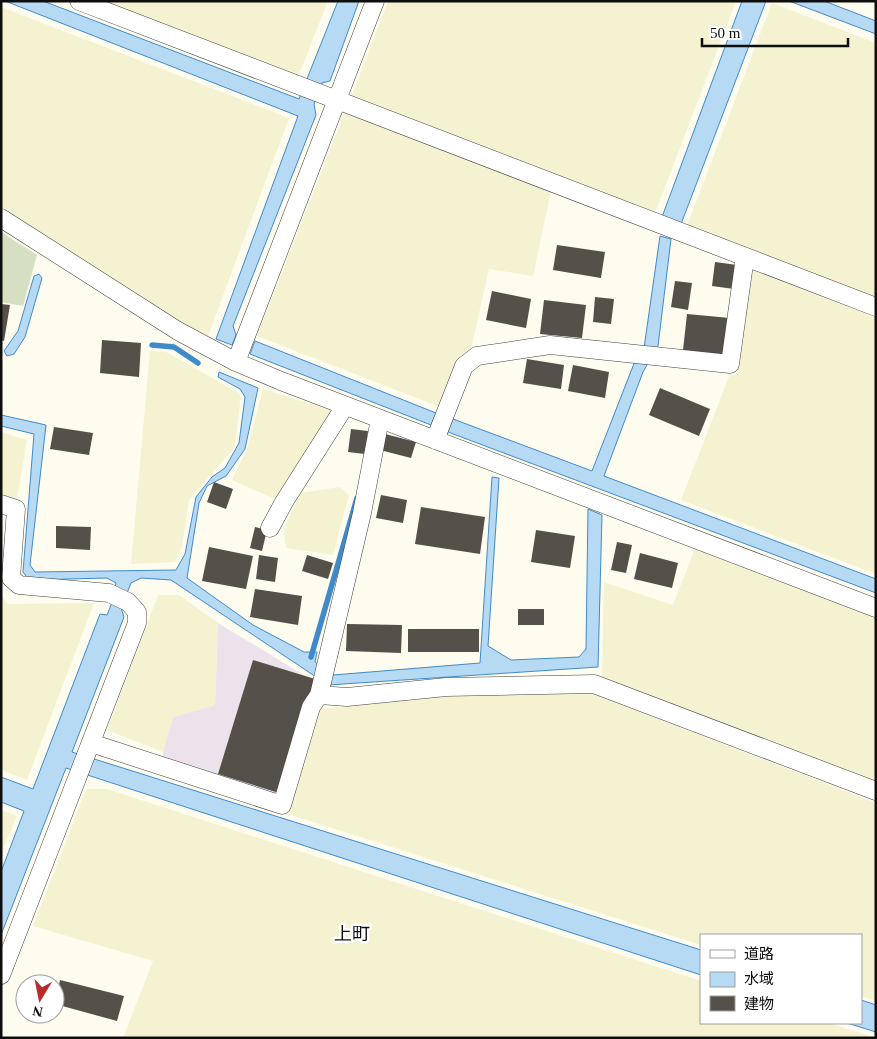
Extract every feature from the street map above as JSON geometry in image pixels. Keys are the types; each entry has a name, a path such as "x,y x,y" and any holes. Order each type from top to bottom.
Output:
{"street":[{"path":"79,1 876,307"},
{"path":"236,362 330,97 375,1"},
{"path":"1,218 178,331 236,362 346,406 876,608"},
{"path":"435,440 464,366 477,356 550,345 730,364 745,257"},
{"path":"270,528 289,494 346,406"},
{"path":"89,748 282,805 311,707 319,695 362,513 380,419"},
{"path":"1,504 16,509 11,578 19,586 109,593 128,602 137,612 137,623 1,975"},
{"path":"319,695 348,697 446,688 594,684 876,791"}],"shaded area":[{"path":"101,1 328,1 298,77"},
{"path":"388,1 736,1 655,213 351,97"},
{"path":"772,3 876,43 876,298 687,226"},
{"path":"1,7 289,118 207,339 1,209"},
{"path":"345,112 551,191 533,276 489,269 470,353 440,407 257,336"},
{"path":"753,267 876,315 876,574 681,500 730,374 737,375"},
{"path":"150,351 166,352 241,394 235,447 189,500 182,546 175,562 131,564"},
{"path":"263,389 334,411 277,500 232,480 247,449"},
{"path":"1,432 27,440 17,499 1,494"},
{"path":"340,487 349,495 333,555 286,548 284,530 300,493"},
{"path":"695,548 876,618 876,782 602,678 604,582 673,605"},
{"path":"1,595 8,604 94,603 27,780 1,770"},
{"path":"158,595 179,595 218,623 215,705 173,717 163,752 107,730"},
{"path":"218,623 312,680 276,801 163,760 163,752 173,717 215,705"},
{"path":"591,693 876,803 876,1001 862,996 862,934 700,934 700,945 288,814 321,709 451,695"},
{"path":"86,789 107,789 700,981 700,1024 832,1024 876,1038 123,1038 153,961 33,926"},
{"path":"1,810 17,816 1,854"}],"green space":[{"path":"1,232 37,255 23,306 1,302"}],"water":[{"path":"5,1 43,1 299,99 338,1 359,1 330,81 322,83 314,104 316,115 233,326 236,335 232,345 216,339 298,116"},
{"path":"742,1 766,1 681,224 662,217"},
{"path":"789,1 824,1 876,21 876,34"},
{"path":"660,236 671,239 658,346 643,372 604,476 876,579 876,593 448,432 453,419 592,471 635,361 644,348"},
{"path":"39,274 42,278 25,337 14,354 7,356 4,351 18,331 34,276"},
{"path":"255,341 436,413 431,425 250,354"},
{"path":"219,372 258,388 245,449 226,476 207,486 199,503 187,578 253,625 304,652 317,652 315,662 333,675 480,663 492,477 499,478 488,646 511,660 579,657 586,649 588,509 602,515 598,667 328,685 171,580 141,578 131,583 121,608 124,617 72,752 700,950 700,975 66,768 1,935 1,872 24,811 1,802 1,777 33,789 100,614 107,615 116,583 107,578 29,580 23,572 34,434 1,426 1,415 46,425 30,565 35,572 176,570 185,554 196,497 212,477 225,468 239,443 245,397 240,389 218,377"},
{"path":"862,1000 876,1005 876,1032 850,1024 862,1024"}],"building":[{"path":"557,245 605,252 601,278 553,270"},
{"path":"715,262 737,265 734,289 712,286"},
{"path":"675,281 692,283 688,310 671,307"},
{"path":"492,291 531,299 526,328 486,320"},
{"path":"595,297 614,299 611,324 593,322"},
{"path":"544,300 586,305 582,338 540,334"},
{"path":"1,304 10,305 4,341 1,340"},
{"path":"687,314 730,318 726,355 683,350"},
{"path":"102,340 141,343 139,377 100,373"},
{"path":"527,359 564,365 561,389 523,383"},
{"path":"573,365 609,372 605,398 568,391"},
{"path":"660,388 710,409 699,436 649,415"},
{"path":"54,427 93,433 89,455 50,449"},
{"path":"351,429 368,431 365,454 348,452"},
{"path":"385,434 416,442 411,458 380,450"},
{"path":"214,482 233,489 226,509 207,502"},
{"path":"381,495 407,500 403,523 376,518"},
{"path":"421,507 485,517 480,554 415,544"},
{"path":"56,526 91,527 90,550 56,548"},
{"path":"255,527 267,530 262,551 250,548"},
{"path":"536,530 575,536 570,568 531,562"},
{"path":"617,542 632,545 626,573 611,570"},
{"path":"209,547 253,556 246,589 202,581"},
{"path":"640,553 678,563 672,588 634,579"},
{"path":"259,555 278,558 275,582 256,579"},
{"path":"307,555 333,563 328,579 302,571"},
{"path":"255,589 302,596 298,625 250,617"},
{"path":"518,609 544,609 544,625 518,625"},
{"path":"347,624 402,625 401,653 346,651"},
{"path":"408,629 479,629 479,652 408,652"},
{"path":"253,660 315,679 279,793 218,774"},
{"path":"65,981 124,996 117,1021 65,1007"}],"waterway":[{"path":"152,345 174,347 198,363"},
{"path":"311,657 357,498"}],"district":[{"name":"上町","path":"352,934"}]}
